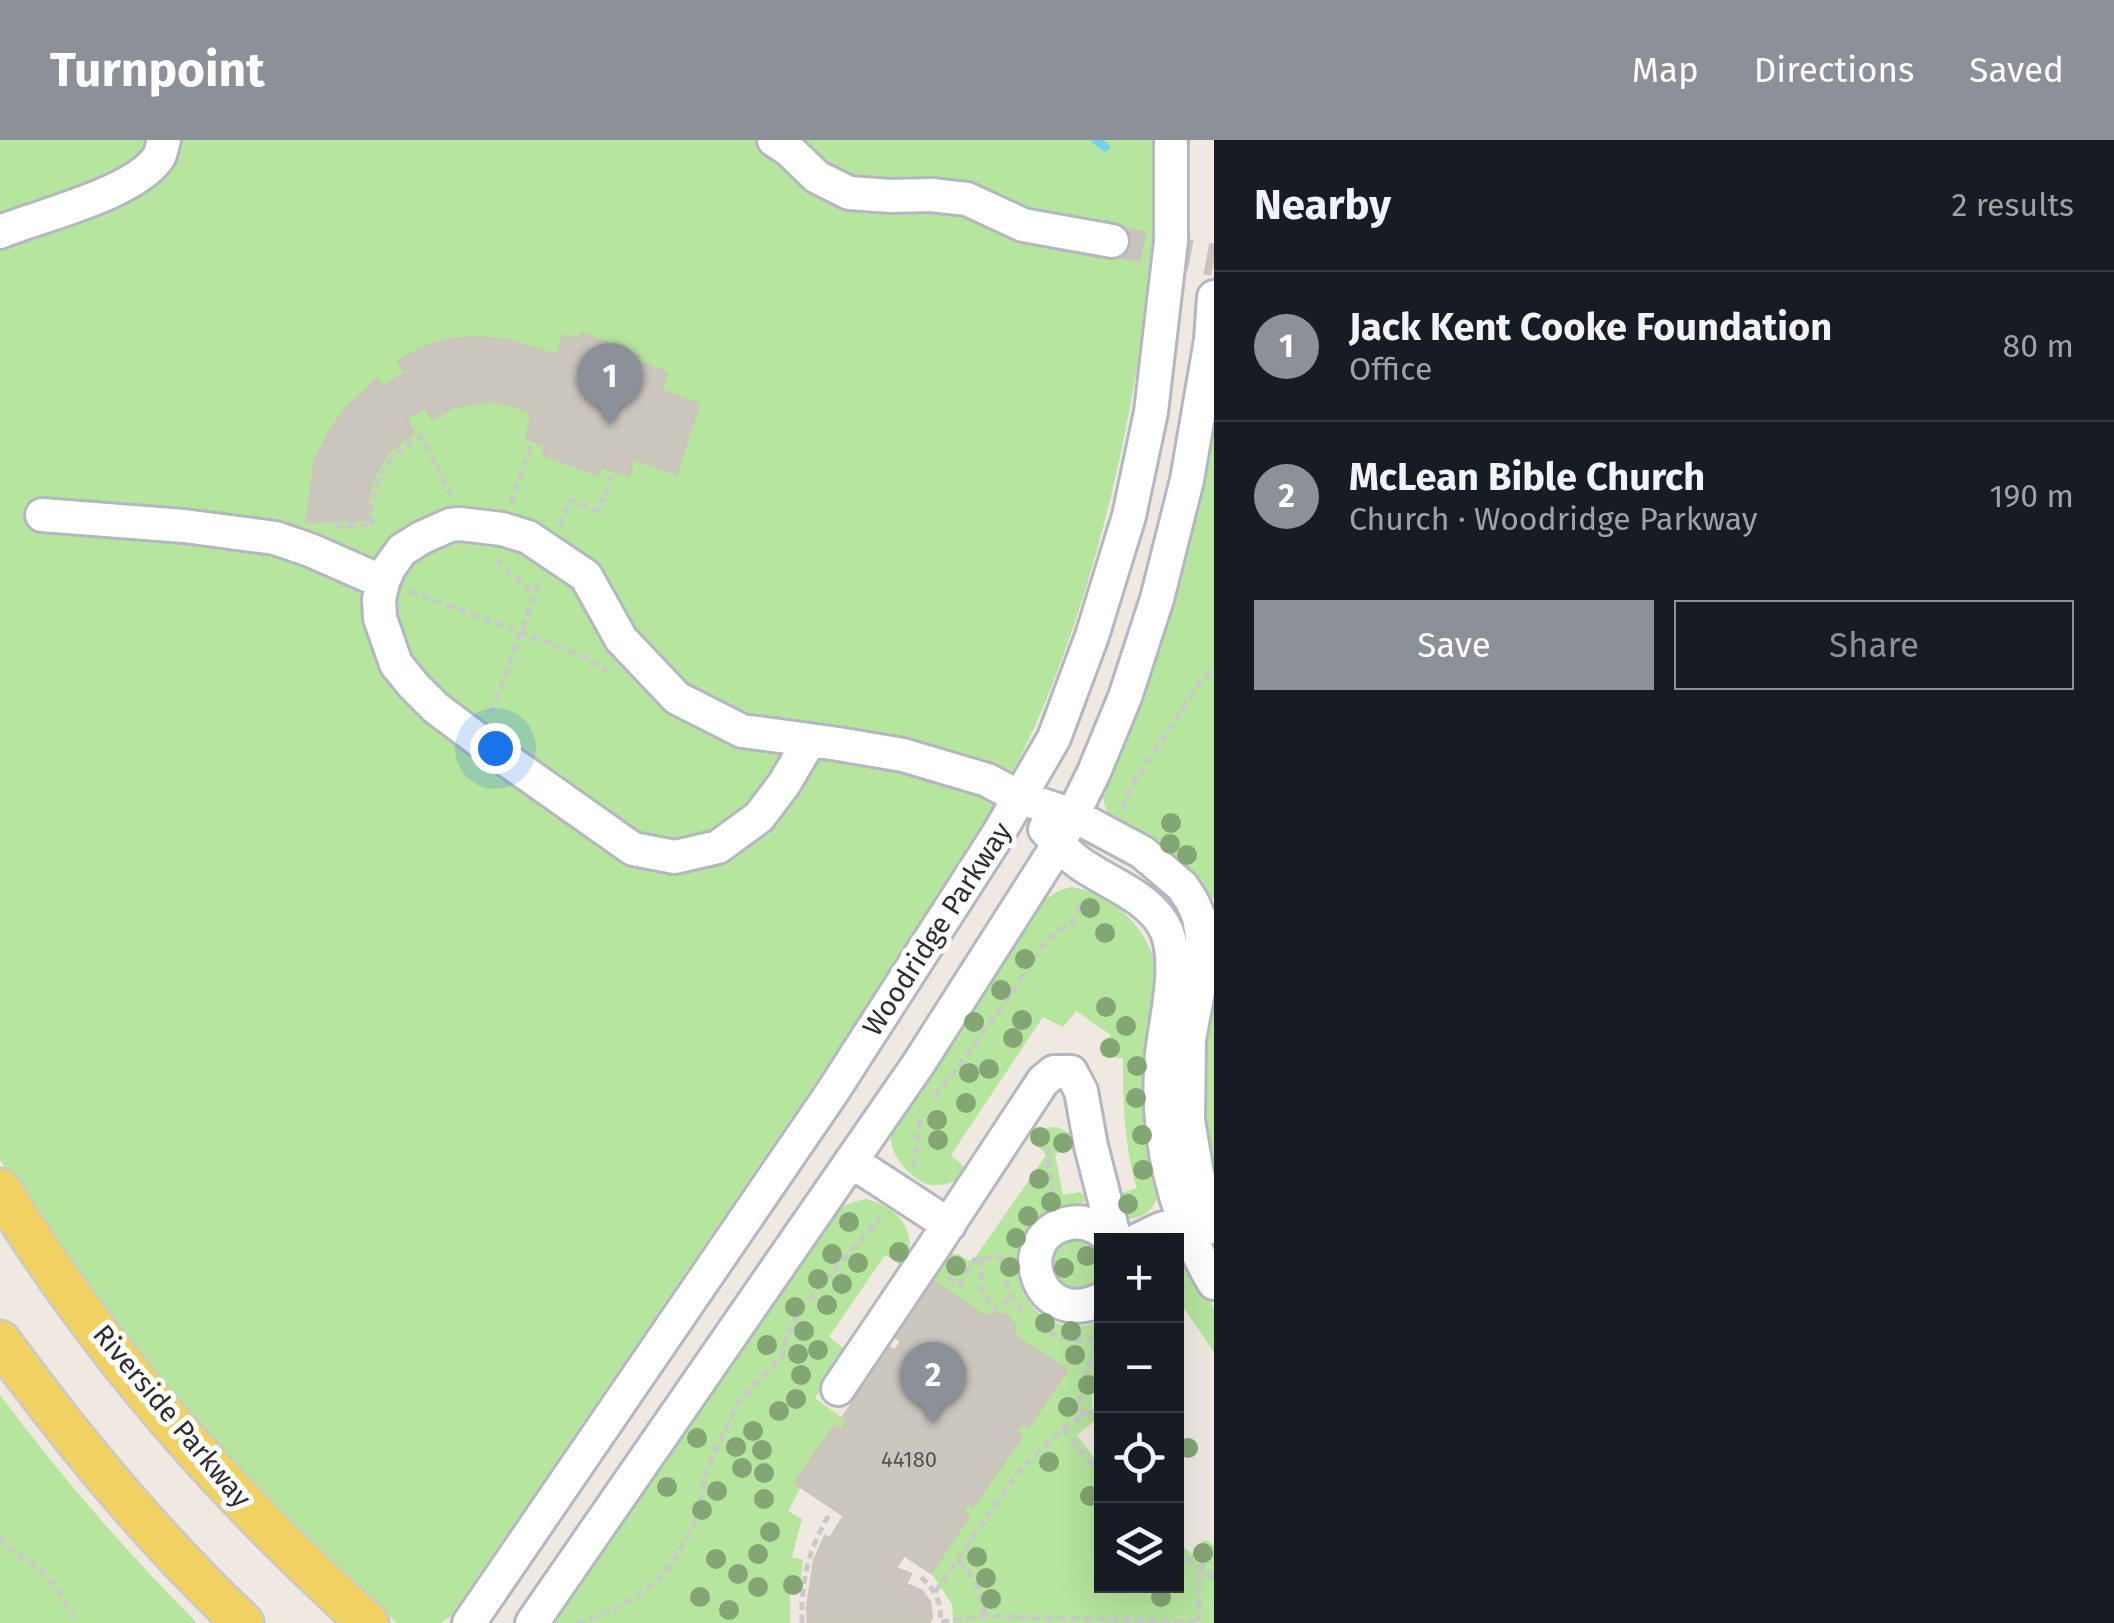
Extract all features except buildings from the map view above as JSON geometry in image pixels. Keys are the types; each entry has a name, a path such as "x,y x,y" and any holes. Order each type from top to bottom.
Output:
{"main road":[{"name":"Riverside Parkway","path":"0,1189 114,1354 191,1446 272,1533 368,1623"},
{"path":"0,1341 108,1479 186,1567 243,1623"}],"street":[{"path":"0,232 118,190 144,172 160,154 164,140"},
{"path":"774,140 817,177 849,193 931,194 967,199 1022,226 1112,240"},
{"name":"Woodridge Parkway","path":"469,1623 833,1091 1021,798 1054,738 1092,636 1129,516 1151,412 1170,240 1171,140"},
{"name":"Woodridge Parkway","path":"532,1623 919,1064 1065,830 1125,696 1157,599 1187,480 1211,340 1214,298"},
{"path":"42,516 184,526 276,538 383,582"},
{"path":"810,740 759,817 718,848 675,856 633,849 480,741 414,686 396,664 380,618 383,582 402,550 450,525 502,529 528,537 586,576 621,639 677,698 742,730 810,740 902,755 987,780 1021,798 1065,830 1079,862 1137,898 1158,918 1194,932 1171,980 1161,1097 1167,1161 1199,1224 1214,1283"},
{"path":"838,1389 1043,1081 1054,1072 1070,1072 1081,1091 1111,1233"},
{"path":"851,1161 949,1225"},
{"path":"1094,1302 1072,1306 1046,1293 1035,1268 1036,1253 1044,1237 1064,1224 1092,1225 1103,1233"},
{"path":"1153,1233 1199,1224"}],"path":[{"path":"326,526 372,526 372,494 379,478 389,460 420,436 454,502"},
{"path":"480,741 569,500 600,511 612,476"},
{"path":"383,582 588,658 610,673"},
{"path":"980,1259 982,1292 994,1310 1011,1298"},
{"path":"1082,1416 1080,1395 1094,1346"},
{"path":"936,1592 1021,1468 1064,1429 1094,1411"},
{"path":"1064,1429 1094,1467"},
{"path":"802,1623 806,1566 813,1542 830,1513"},
{"path":"0,1536 12,1552 55,1586 77,1623"},
{"path":"921,1577 941,1603 940,1623 986,1616 1199,1622 1199,1570 1214,1548"},
{"path":"1184,1557 1214,1579"},
{"path":"958,1560 968,1570 986,1616"}],"green space":[{"path":"0,140 1155,140 1150,276 1135,381 1114,485 1069,638 1025,747 930,915 450,1617 440,1623 397,1623 297,1536 196,1428 50,1240 0,1160"},
{"path":"1214,420 1214,900 1197,882 1114,820 1104,804 1103,786 1164,629 1186,554"},
{"path":"1071,887 1103,898 1128,917 1148,944 1159,975 1159,1193 1143,1216 1125,1218 1118,1194 1137,1188 1125,1124 1123,1058 1102,1056 1101,1050 1111,1035 1076,1011 1063,1027 1043,1017 951,1155 968,1170 965,1176 947,1184 927,1184 902,1164 891,1142 893,1127 904,1106 1043,901"},
{"path":"1214,964 1214,1206 1194,1122"},
{"path":"1057,1127 1069,1133 1072,1149 1055,1154 1063,1195 1080,1192 1085,1197 1084,1202 1047,1211 1028,1227 1018,1248 1017,1270 1023,1292 1036,1310 1053,1322 1076,1327 1094,1322 1094,1421 1077,1435 1094,1458 1094,1593 1184,1593 1184,1548 1192,1554 1207,1540 1214,1546 1214,1623 953,1623 952,1604 931,1573 968,1517 963,1512 968,1503 974,1506 1022,1436 1016,1432 1023,1423 1029,1426 1067,1370 1015,1336 1015,1326 1007,1315 985,1316 932,1280 949,1254 972,1262 1047,1154 1034,1144 1032,1135 1044,1128"},
{"path":"866,1199 897,1215 908,1233 909,1255 904,1267 885,1255 829,1337 844,1352 815,1398 847,1421 841,1431 834,1427 795,1483 801,1487 788,1511 802,1519 792,1557 803,1560 799,1591 790,1592 790,1623 554,1623 826,1220 844,1206"},
{"path":"1074,1240 1094,1248 1094,1286 1066,1293 1050,1277 1053,1252"},
{"path":"1184,1266 1200,1282 1212,1305 1214,1352 1184,1308"},
{"path":"0,1395 94,1512 197,1623 0,1623"}],"waterway":[{"path":"1096,140 1105,147"}],"tunnel":[{"path":"1112,241 1214,260"}],"place":[{"name":"Jack Kent Cooke Foundation","path":"610,425"},
{"name":"McLean Bible Church","path":"933,1424"}]}
